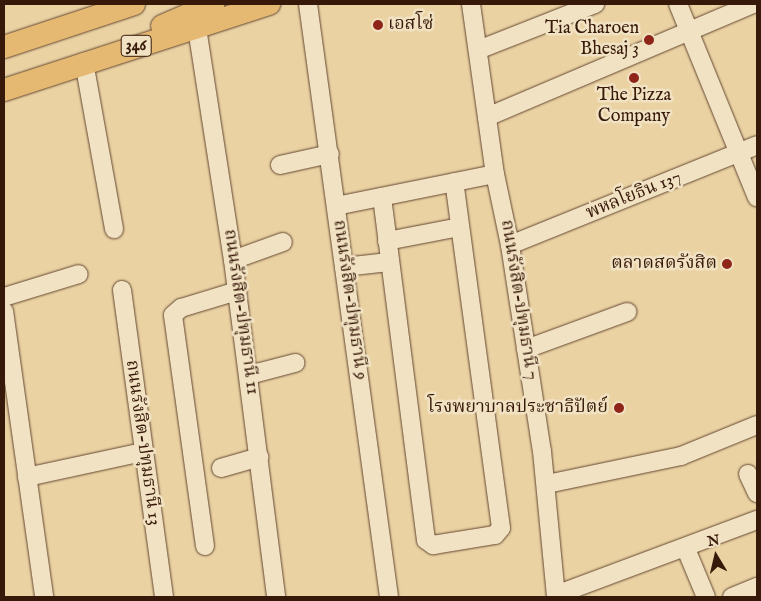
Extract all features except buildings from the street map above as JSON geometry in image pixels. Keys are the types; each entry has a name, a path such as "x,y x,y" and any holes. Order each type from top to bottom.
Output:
{"main road":[{"name":"346","path":"4,47 87,12 134,4"},
{"path":"109,54 213,4"},
{"name":"346","path":"4,90 84,62 269,4"}],"street":[{"name":"ถนนรังสิต-ปทุมธานี 9","path":"308,4 389,597"},
{"name":"ถนนรังสิต-ปทุมธานี 7","path":"471,4 495,174 510,245 546,484 556,596"},
{"path":"478,50 595,4"},
{"path":"678,4 757,198"},
{"path":"487,117 753,4"},
{"name":"ถนนรังสิต-ปทุมธานี 11","path":"197,28 249,375 276,597"},
{"path":"84,62 114,229"},
{"name":"พหลโยธิน 137","path":"510,245 757,145"},
{"path":"280,165 330,154"},
{"path":"336,206 495,174"},
{"path":"382,197 426,540 433,545 495,535 501,528 454,182"},
{"path":"387,241 460,226"},
{"path":"233,260 283,242"},
{"path":"344,267 390,262"},
{"path":"4,297 80,274"},
{"name":"ถนนรังสิต-ปทุมธานี 13","path":"122,290 164,597"},
{"path":"205,546 173,315 181,308 237,291"},
{"path":"4,311 44,597"},
{"path":"526,349 627,312"},
{"path":"249,375 295,363"},
{"path":"546,484 681,456 757,425"},
{"path":"27,477 143,452"},
{"path":"221,468 259,457"},
{"path":"748,474 757,493"},
{"path":"556,596 686,549 757,520"},
{"path":"686,549 706,597"},
{"path":"732,597 757,587"}],"place":[{"name":"เอสโซ่","path":"378,25"},
{"name":"Tia Charoen Bhesaj 3","path":"649,40"},
{"name":"The Pizza Company","path":"634,78"},
{"name":"ตลาดสดรังสิต","path":"727,264"},
{"name":"โรงพยาบาลประชาธิปัตย์","path":"619,408"}]}
